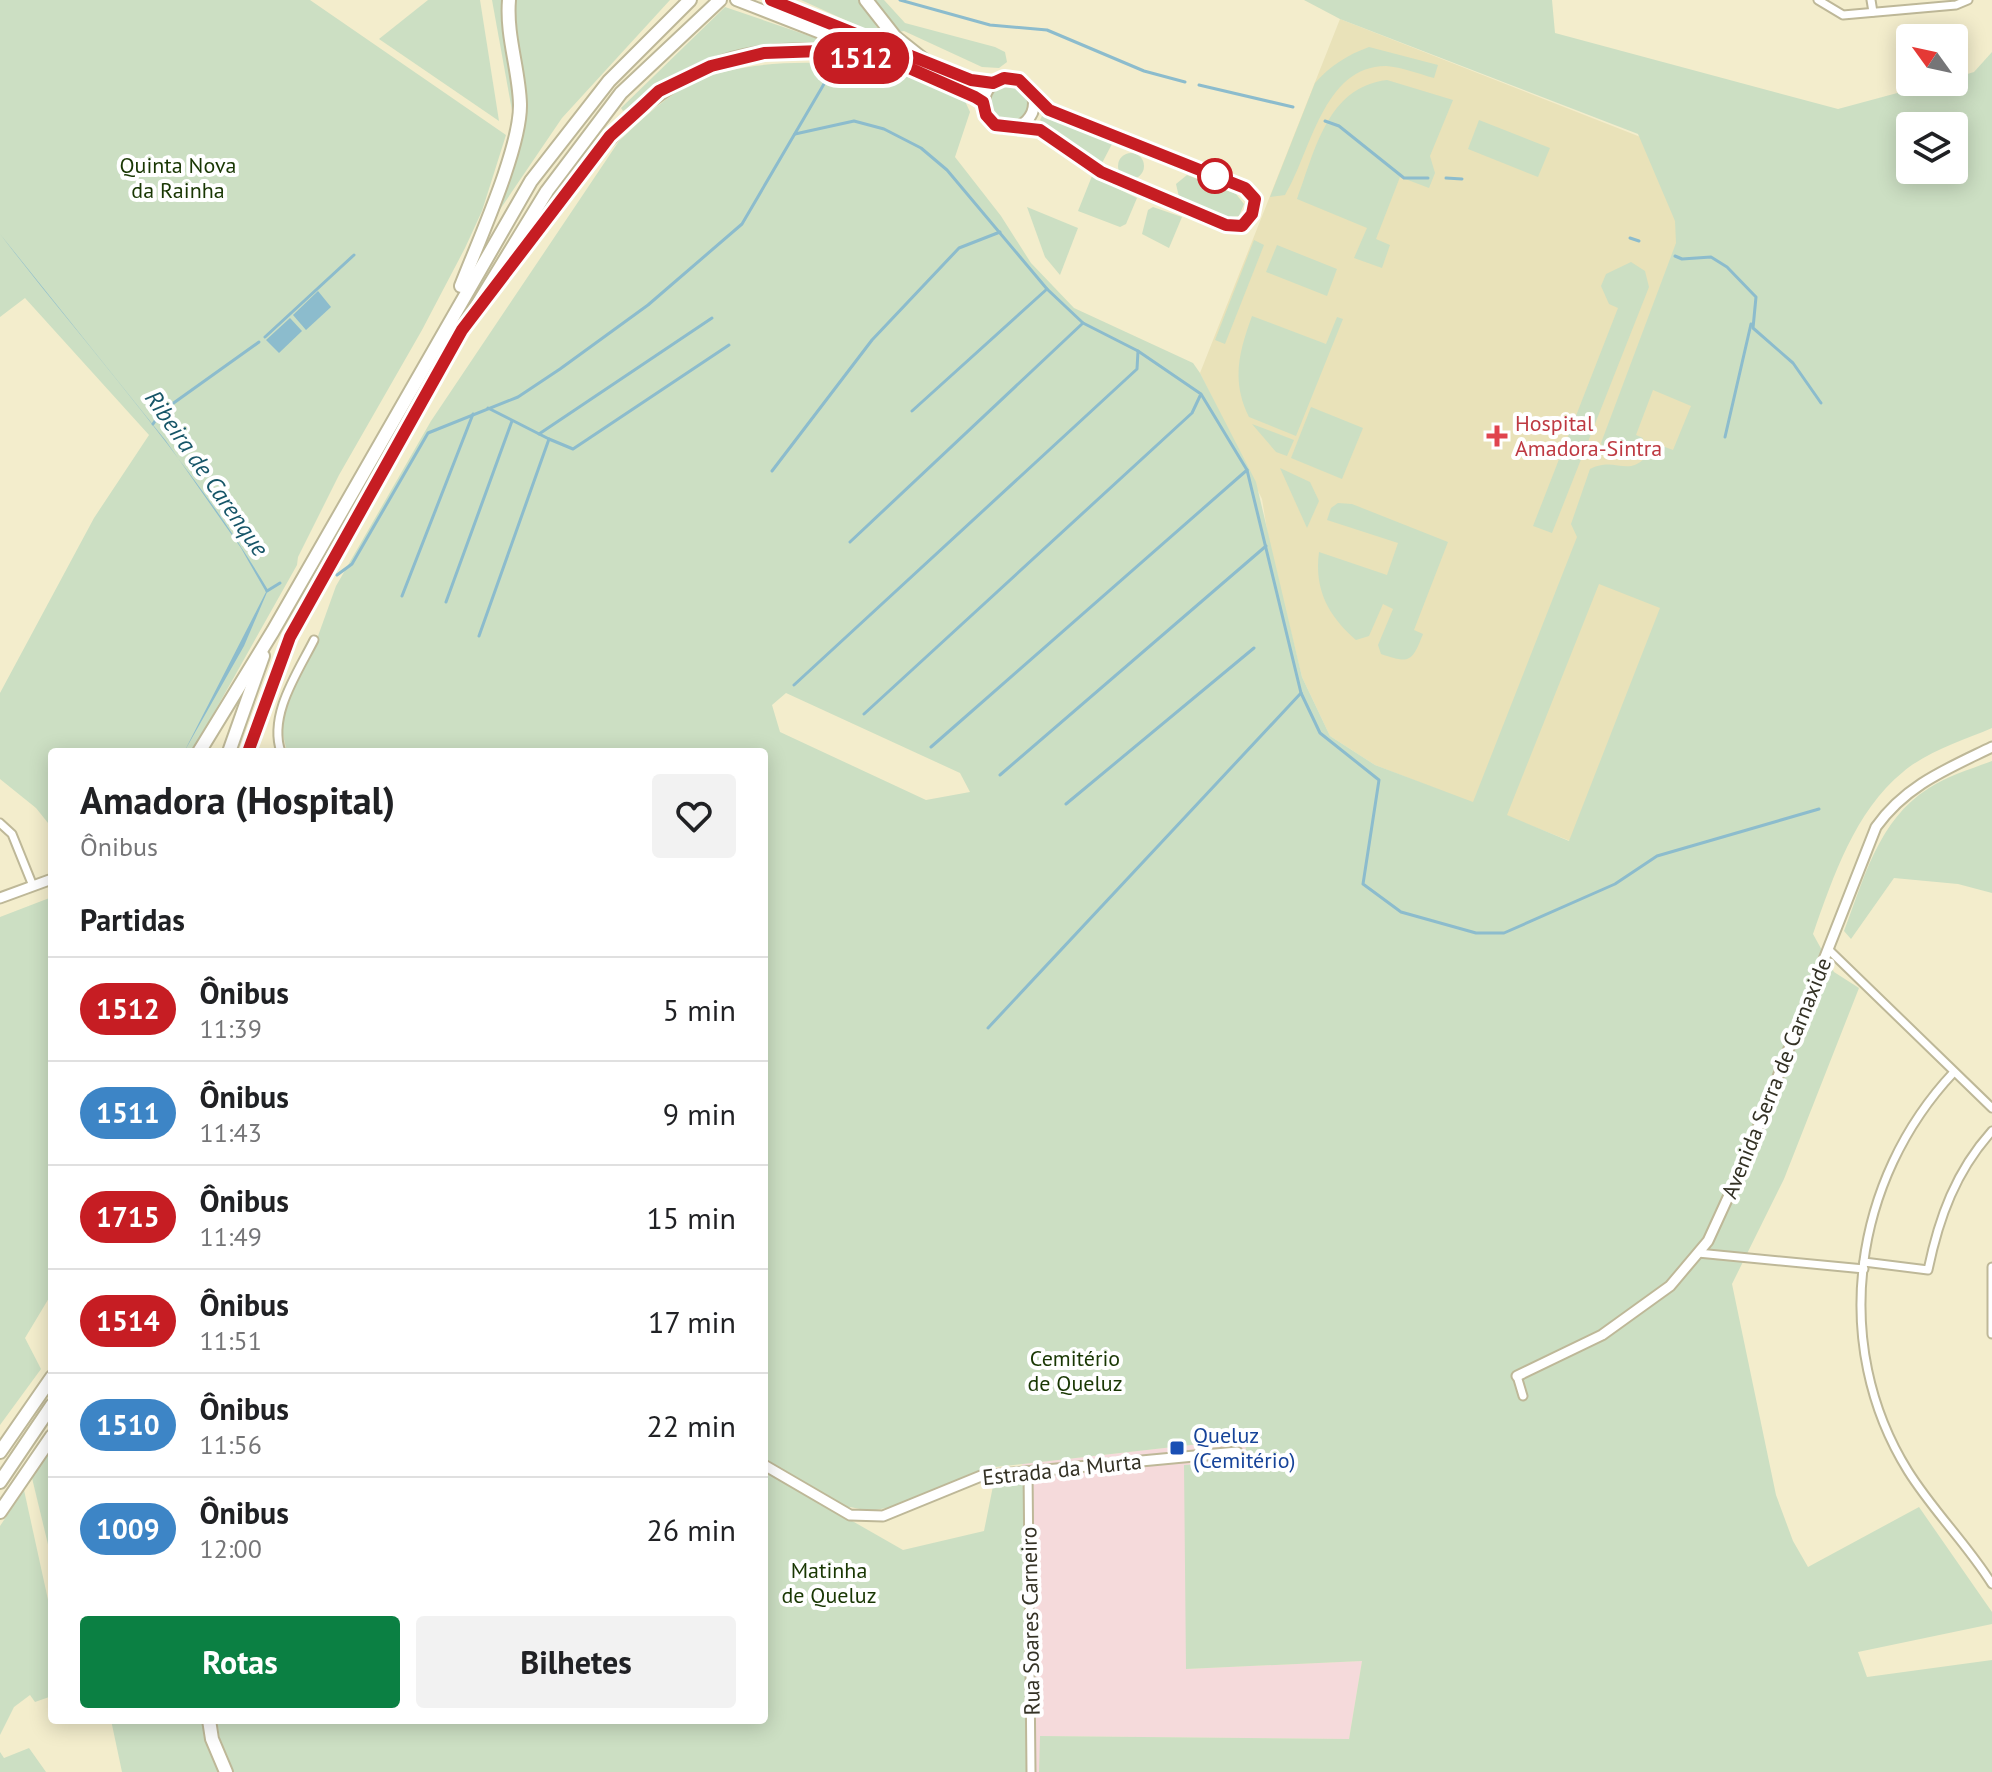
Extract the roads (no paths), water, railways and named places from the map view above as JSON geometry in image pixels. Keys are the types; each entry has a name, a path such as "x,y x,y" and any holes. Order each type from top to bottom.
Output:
{"main road":[{"path":"448,321 494,202 520,106 508,26 509,0"},
{"path":"201,748 273,631 531,181 609,81 690,0"},
{"path":"249,748 290,637 462,330 547,191 621,93 720,0"},
{"path":"736,0 900,64 983,102"},
{"path":"866,0 895,37 929,64"},
{"path":"775,2 971,80 993,83 1010,78 1027,85 1035,101 1033,113 1020,126 1003,128 986,115 983,102 993,83"},
{"path":"462,330 610,136 659,91 711,66 764,53 821,51 900,64"},
{"path":"230,748 273,631"},
{"path":"1,1451 48,1383"},
{"path":"0,1482 48,1411"},
{"path":"0,1512 48,1442"},
{"path":"210,1724 212,1739 226,1772"}],"street":[{"path":"1818,0 1839,15 1968,0"},
{"path":"1871,0 1873,12"},
{"path":"280,748 276,736 279,718 314,640"},
{"name":"Avenida Serra de Carnaxide","path":"1517,1376 1602,1335 1670,1286 1708,1241 1746,1158 1866,847 1890,808 1925,779 1992,747"},
{"path":"1,827 12,834 33,886"},
{"path":"0,898 48,880"},
{"path":"1828,949 1992,1108"},
{"path":"1954,1072 1934,1093 1897,1150 1871,1214 1864,1265 1862,1322 1875,1406 1909,1472 1970,1549 1992,1584"},
{"path":"1698,1253 1928,1270 1947,1201 1967,1158 1992,1131"},
{"path":"1992,1267 1992,1334"},
{"path":"1517,1376 1523,1396"},
{"name":"Estrada da Murta","path":"768,1467 850,1515 863,1518 883,1516 981,1476 1237,1452"},
{"name":"Rua Soares Carneiro","path":"1028,1471 1031,1772"}],"water":[{"path":"0,234 166,441 177,457 139,408"},
{"path":"318,291 331,307 306,330 293,315"},
{"path":"290,318 302,331 279,353 266,340"},
{"path":"177,457 238,543 268,590 244,646 186,748 266,592 241,548"}],"waterway":[{"path":"900,0 990,25 1047,30 1144,71 1185,82"},
{"path":"337,575 352,564 428,433 518,397 648,305 742,224 831,72"},
{"path":"1199,85 1293,107"},
{"path":"795,134 854,121 884,129 921,148 947,170 1047,289 1083,323 1138,351 1201,394 1247,470 1301,693 1320,733 1379,780 1363,884 1401,912 1476,933 1504,933 1615,884 1657,856 1819,809"},
{"path":"1325,121 1339,126 1404,178 1428,178"},
{"path":"1446,178 1462,179"},
{"path":"772,471 872,340 959,248 1000,232"},
{"path":"1630,238 1639,241"},
{"path":"265,337 354,255"},
{"path":"1675,256 1682,259 1711,257 1727,267 1756,297 1753,328 1793,363 1821,403"},
{"path":"912,411 1047,289"},
{"path":"539,434 712,318"},
{"path":"850,542 1083,323"},
{"path":"1725,437 1751,324"},
{"name":"Ribeira de Carenque","path":"153,424 161,412 259,342"},
{"path":"549,439 573,449 729,345"},
{"path":"794,685 1137,369 1138,351"},
{"path":"864,714 1192,413 1200,396"},
{"path":"479,636 549,439 488,408"},
{"path":"402,596 473,414"},
{"path":"446,602 512,421"},
{"path":"931,747 1247,470"},
{"path":"1000,775 1266,546"},
{"path":"267,591 280,583"},
{"path":"1066,804 1254,648"},
{"path":"988,1028 1301,693"}],"place":[{"name":"Hospital Amadora-Sintra","path":"1497,436"},
{"name":"Queluz (Cemitério)","path":"1177,1448"}],"park label":[{"name":"Quinta Nova da Rainha","path":"178,178"},
{"name":"Cemitério de Queluz","path":"1075,1370"},
{"name":"Matinha de Queluz","path":"829,1582"}]}
